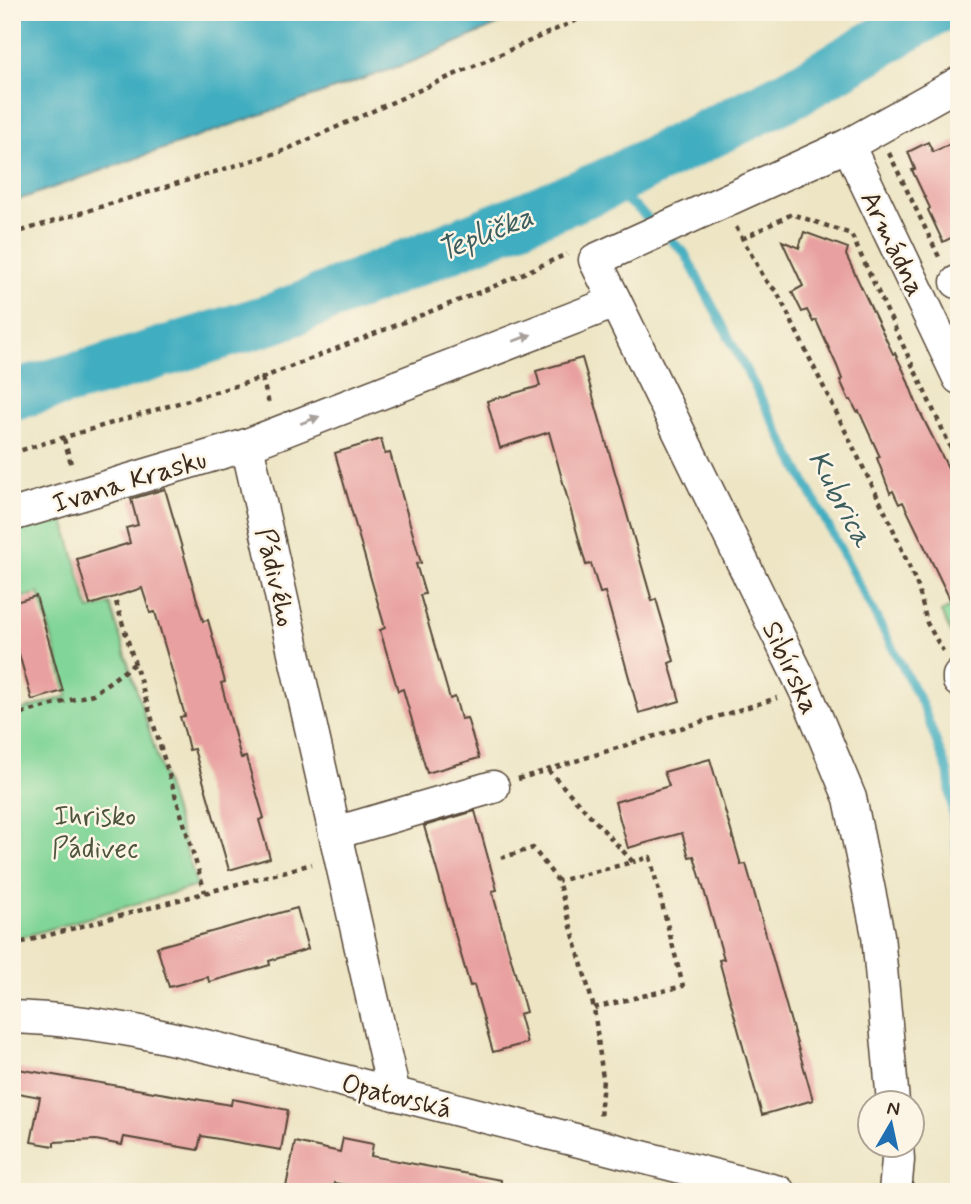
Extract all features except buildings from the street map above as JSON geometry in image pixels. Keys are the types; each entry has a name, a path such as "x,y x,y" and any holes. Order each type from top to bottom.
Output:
{"street":[{"path":"585,256 630,243 848,145 959,83"},
{"name":"Armádna","path":"848,145 956,367"},
{"name":"Sibírska","path":"585,256 615,302 805,690 850,798 878,934 892,1088"},
{"path":"247,445 615,302"},
{"name":"Ivana Krasku","path":"12,515 247,445"},
{"name":"Pádivého","path":"247,445 394,1094"},
{"path":"337,845 494,787"},
{"name":"Opatovská","path":"12,1017 44,1017 140,1033 394,1094 779,1192"},
{"path":"895,1192 898,1158"}],"path":[{"path":"12,234 283,151 595,12"},
{"path":"901,178 953,275"},
{"path":"711,206 742,239 766,281 777,292 837,411 918,587 927,623 958,678"},
{"path":"742,239 792,214 851,234 959,465"},
{"path":"12,453 262,378 490,288 585,256"},
{"path":"262,378 271,409"},
{"path":"116,602 205,892"},
{"path":"12,716 93,694 134,664"},
{"path":"494,787 805,690"},
{"path":"548,770 633,862"},
{"path":"12,945 205,892 337,845"},
{"path":"501,858 533,848 558,881 594,1008 603,1079 600,1122"},
{"path":"558,881 650,857 683,986 594,1008"}],"green space":[{"name":"Ihrisko Pádivec","path":"63,517 89,610 110,604 197,886 12,940 12,713 68,696 39,593 12,600 12,530"},
{"path":"959,603 959,651 941,612"}],"water":[{"path":"12,12 526,12 417,60 12,202"}],"waterway":[{"name":"Teplička","path":"12,395 277,317 604,185 794,92 932,12"},
{"name":"Kubrica","path":"604,185 637,208 656,226"},
{"name":"Kubrica","path":"666,236 684,252 922,704 948,772 959,872"}]}
